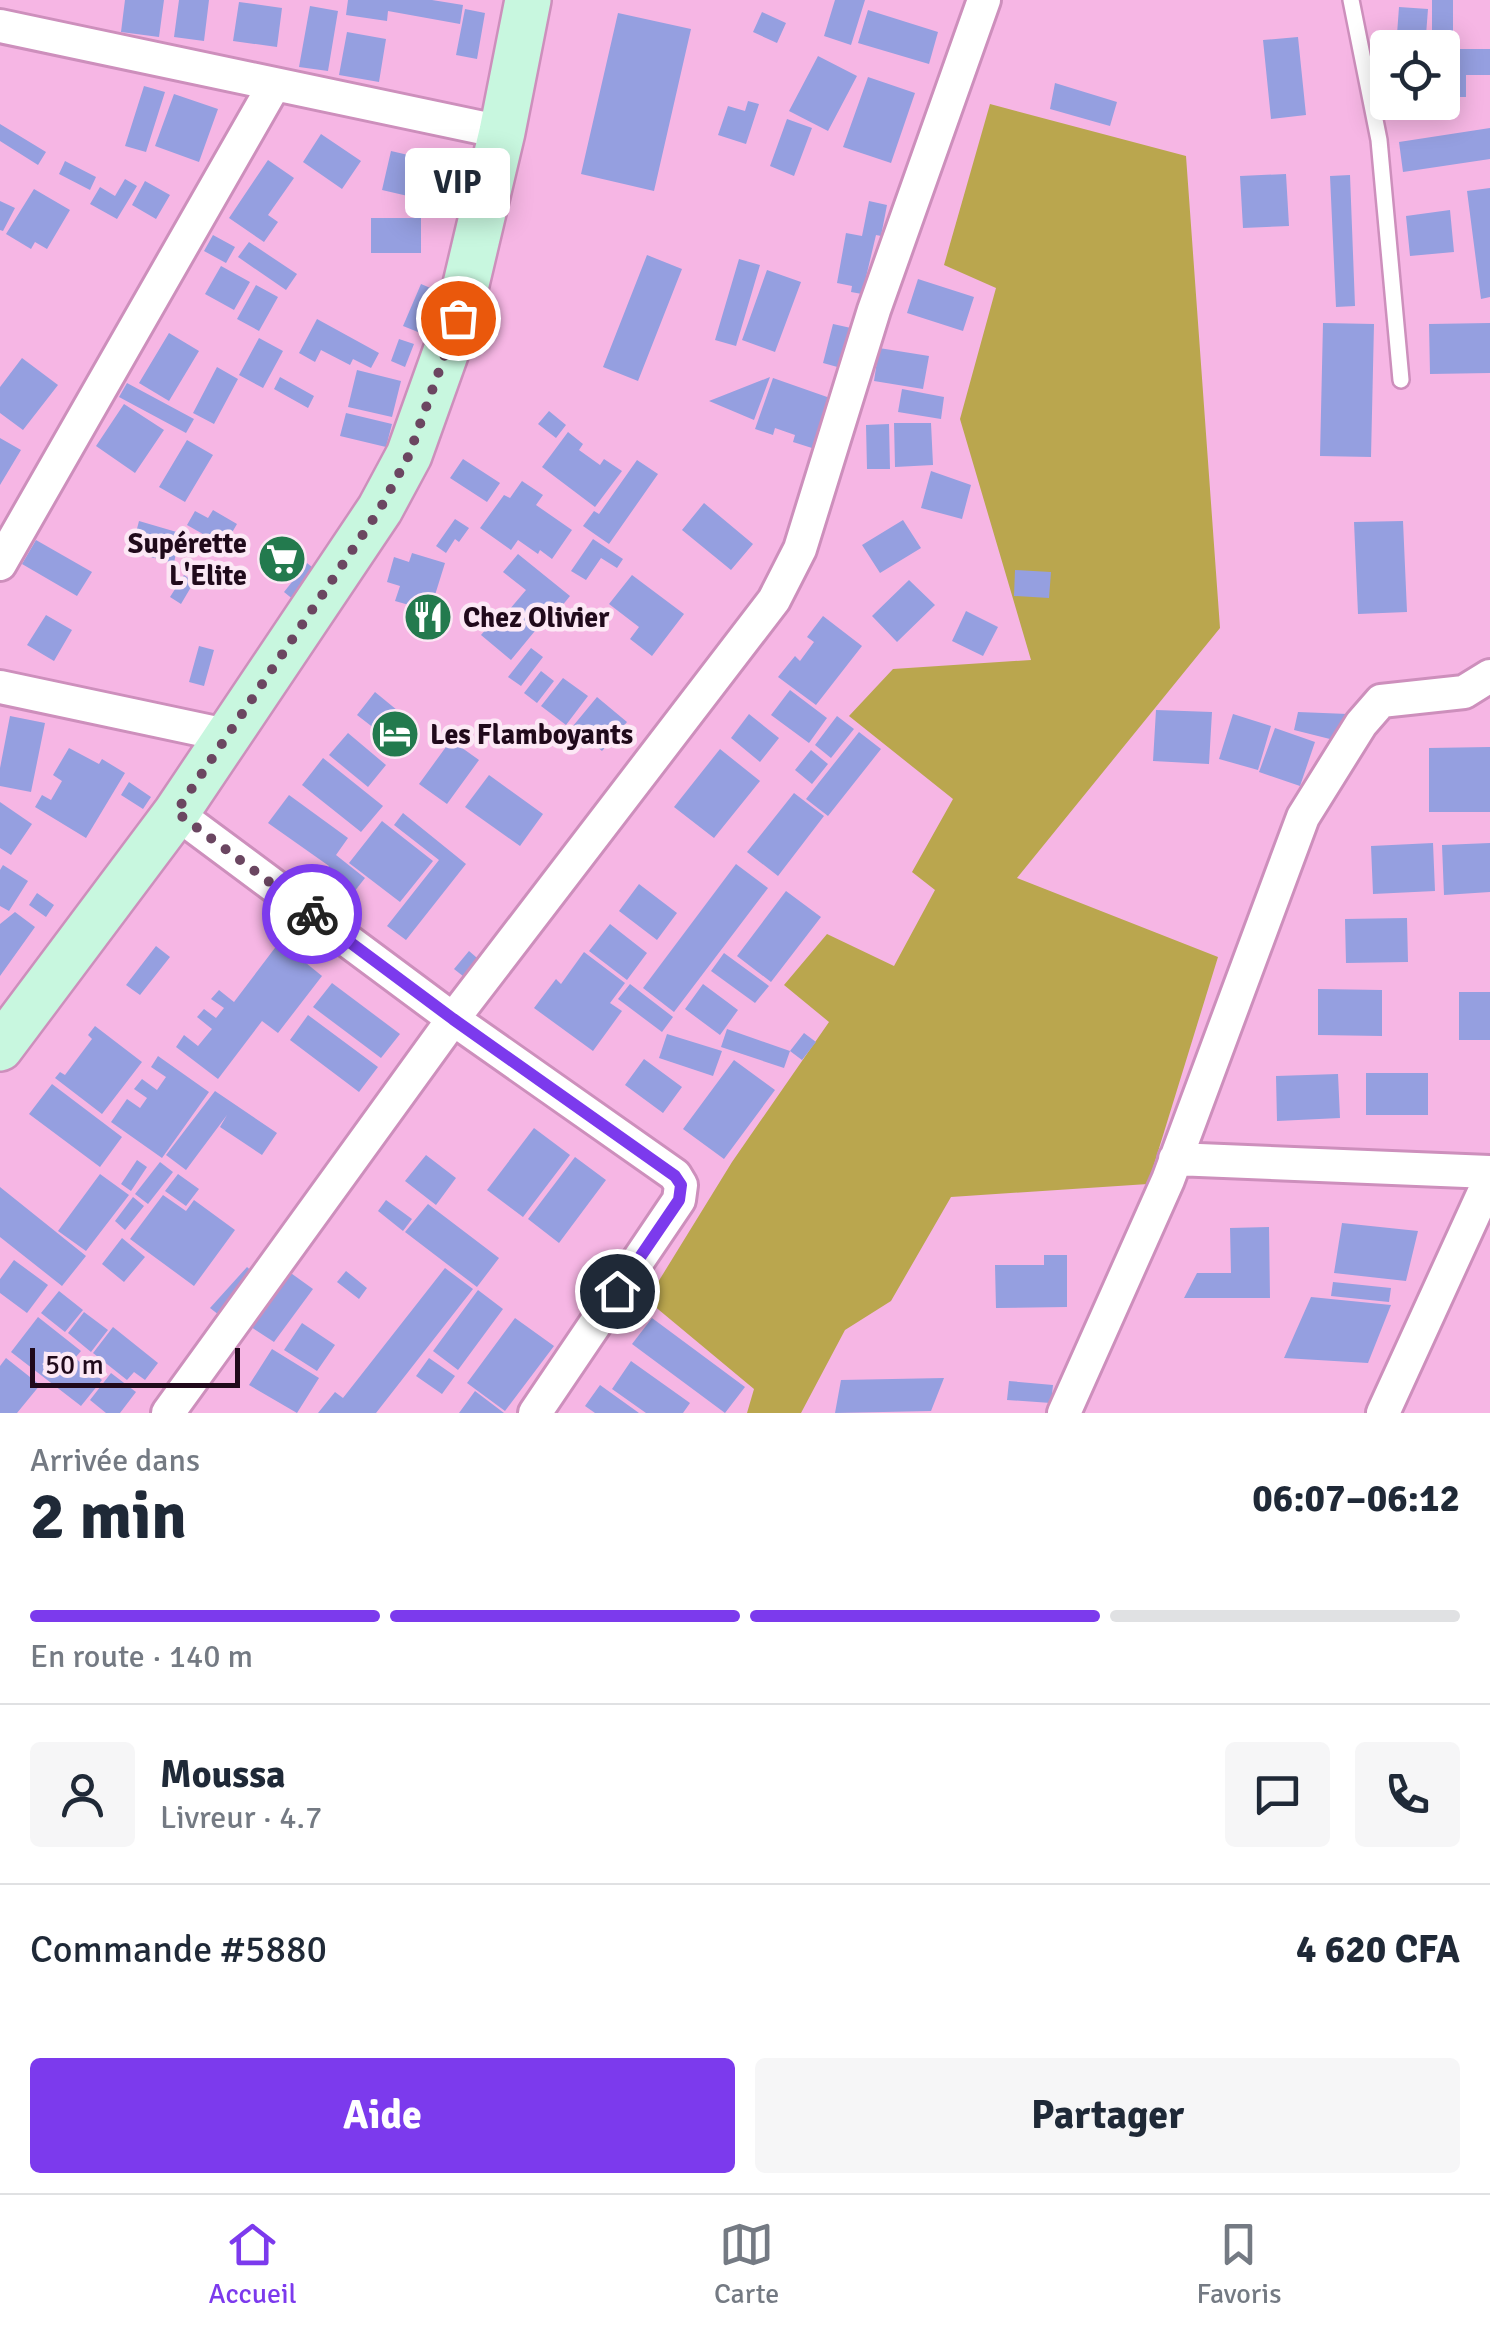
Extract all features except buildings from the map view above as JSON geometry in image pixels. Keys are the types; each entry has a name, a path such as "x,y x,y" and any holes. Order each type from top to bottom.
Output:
{"street":[{"path":"0,1048 176,812 380,509 409,455 458,318 528,0"},
{"path":"168,1413 453,1019 774,600 800,549 874,310 984,0"},
{"path":"0,26 502,132"},
{"path":"0,564 274,85"},
{"path":"1064,1413 1175,1159 1303,817 1360,724 1381,701 1464,692 1490,676"},
{"path":"0,687 226,735"},
{"path":"176,812 453,1019 675,1176 681,1185 679,1200 535,1413"},
{"path":"1175,1159 1490,1176 1383,1413"}],"lane":[{"path":"1351,0 1378,140 1401,380"}],"shaded area":[{"path":"990,104 1186,156 1220,628 1017,878 1218,957 1148,1184 951,1197 891,1301 845,1330 801,1413 747,1413 754,1389 647,1300 732,1162 829,1022 784,985 827,934 894,966 935,890 912,872 953,799 849,716 893,669 1031,660 960,419 996,288 944,265"}],"way so far":[{"path":"312,914 176,812 380,509 409,455 458,318"}],"place":[{"name":"VIP","path":"458,318"},
{"name":"Supérette L'Elite","path":"282,559"},
{"name":"Chez Olivier","path":"428,617"},
{"name":"Les Flamboyants","path":"395,734"}],"route":[{"path":"312,914 675,1176 681,1185 679,1200 617,1291"}]}
